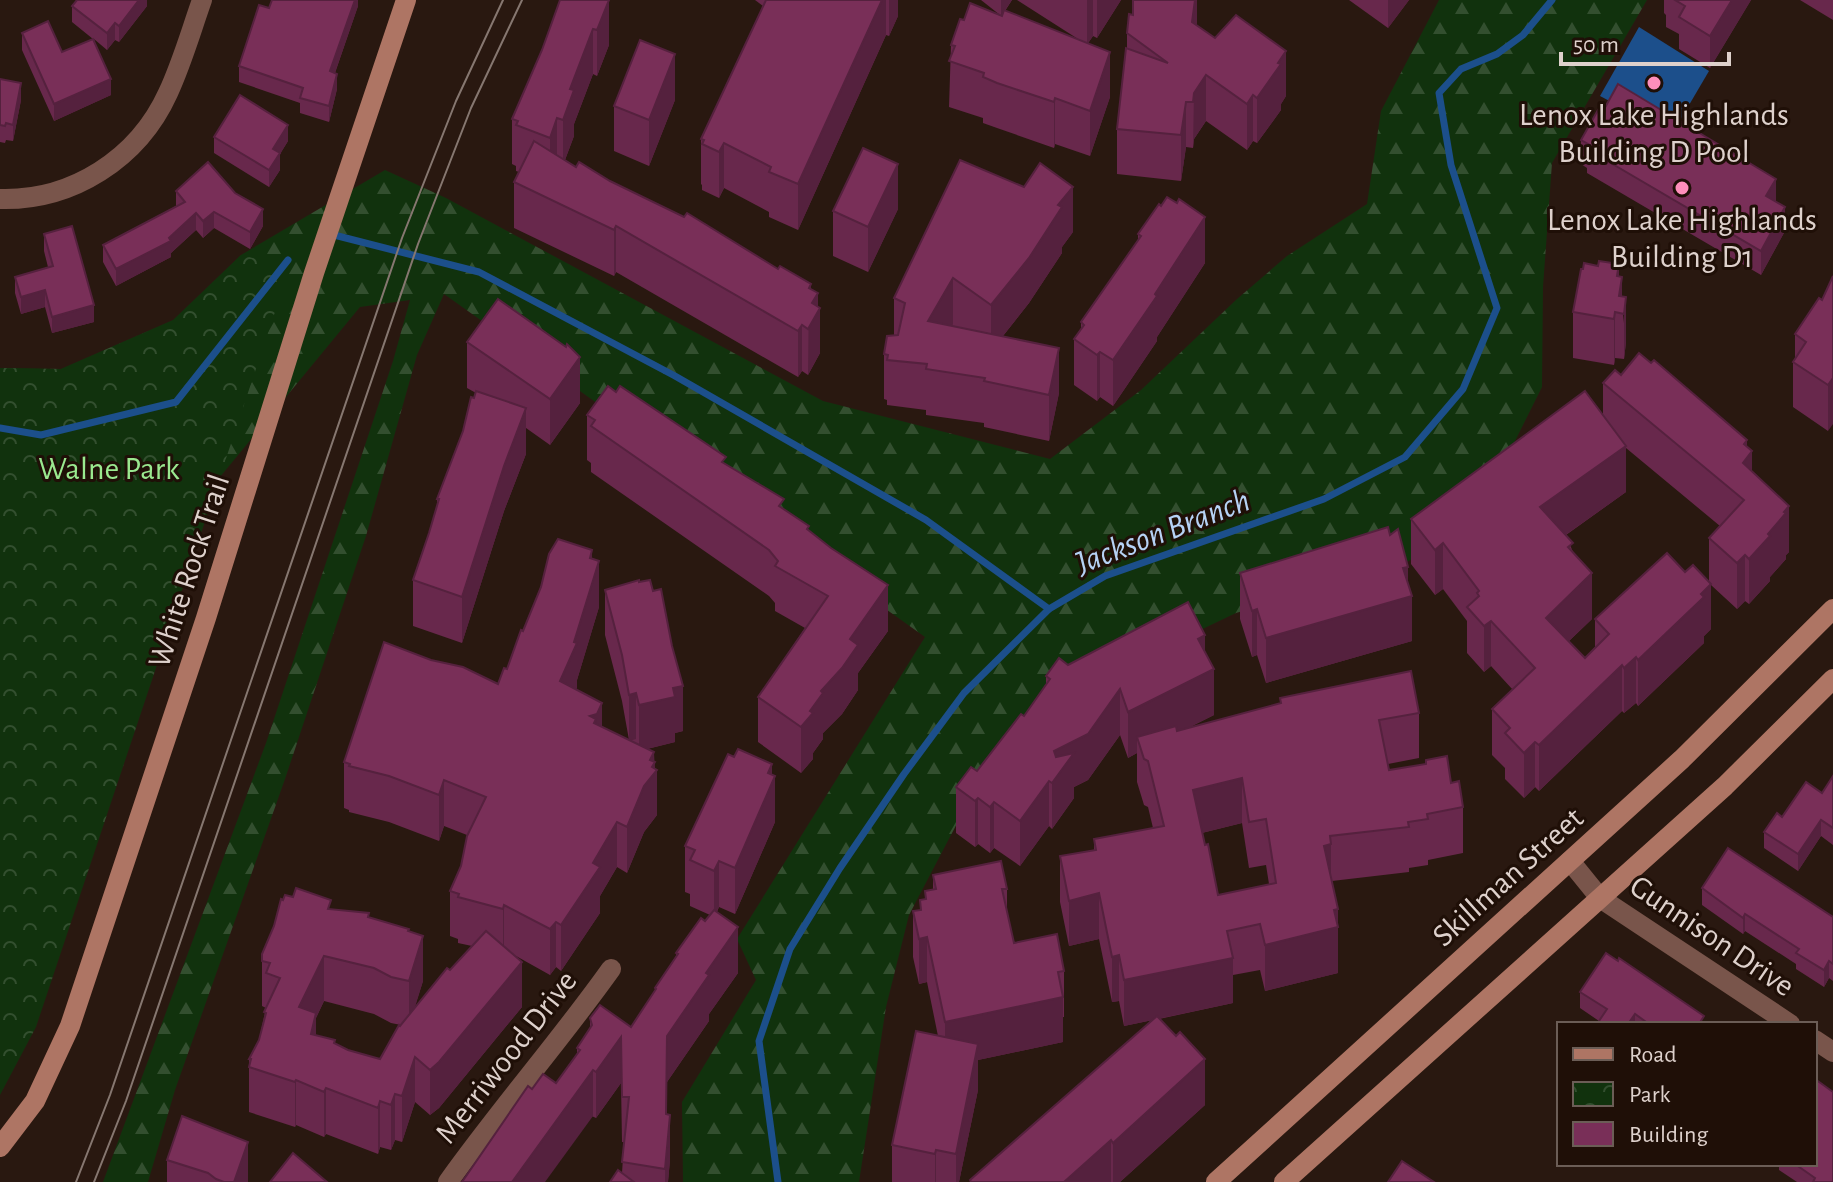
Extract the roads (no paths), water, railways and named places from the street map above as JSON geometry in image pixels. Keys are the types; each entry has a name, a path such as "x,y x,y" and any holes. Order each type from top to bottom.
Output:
{"main road":[{"name":"White Rock Trail","path":"0,1147 35,1101 70,1026 206,618 314,273 406,0"},
{"name":"Skillman Street","path":"1216,1182 1682,759 1833,609"},
{"path":"1296,1178 1725,786 1833,679"}],"street":[{"path":"0,199 61,191 111,166 137,140 167,95 202,0"},
{"name":"Gunnison Drive","path":"1570,861 1600,898 1787,1022"},
{"name":"Merriwood Drive","path":"448,1182 611,969"}],"water":[{"name":"Lenox Lake Highlands Building D Pool","path":"1639,27 1709,71 1672,134 1600,96"}],"waterway":[{"name":"Jackson Branch","path":"778,1182 759,1041 790,949 840,868 964,693 1049,609 1105,576 1324,499 1405,457 1463,389 1497,308 1451,165 1439,93 1461,69 1497,54 1523,35 1552,0"},
{"path":"334,235 479,272 675,376 926,520 1049,609"},
{"path":"0,428 41,435 176,402 288,260"}],"tram line":[{"path":"76,1182 110,1095 402,238 456,101 503,0"},
{"path":"94,1182 126,1101 418,244 471,108 522,0"}],"place":[{"name":"Lenox Lake Highlands Building D Pool","path":"1654,83"},
{"name":"Lenox Lake Highlands Building D1","path":"1682,188"}],"park label":[{"name":"Walne Park","path":"109,469"}]}
